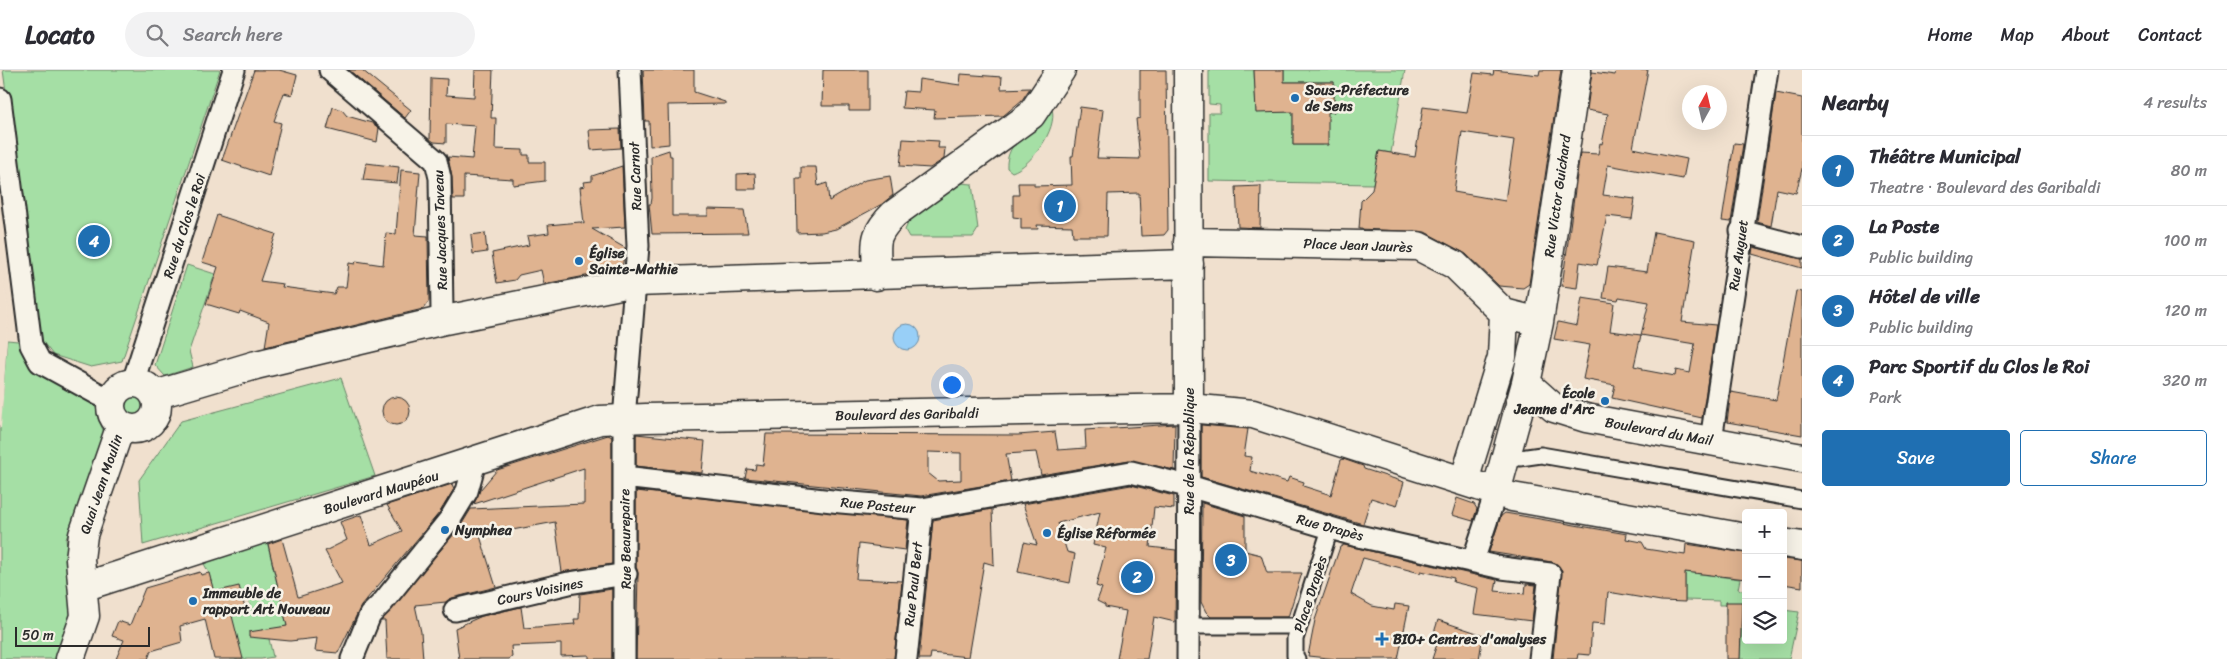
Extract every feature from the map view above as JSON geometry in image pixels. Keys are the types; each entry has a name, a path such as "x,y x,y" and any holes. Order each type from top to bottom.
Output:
{"main road":[{"path":"876,276 876,244 882,226 894,214 1031,115 1062,70"},
{"name":"Rue de la République","path":"1188,70 1189,408"},
{"name":"Rue Victor Guichard","path":"1496,492 1526,383 1539,322 1577,70"},
{"name":"Place Jean Jaurès","path":"1188,253 1418,246 1455,266 1504,313"},
{"path":"134,391 157,410 150,423 136,429 121,425 113,416 111,409 134,391 256,365 445,320 648,281 876,276 997,270 1188,253"},
{"path":"1464,481 1502,357 1504,313 1539,322"},
{"name":"Boulevard du Mail","path":"1526,383 1554,408 1586,418 1802,458"},
{"path":"1189,408 1253,414 1512,497 1742,537"},
{"name":"Boulevard des Garibaldi","path":"624,419 1189,408"},
{"name":"Boulevard Maupéou","path":"83,587 475,462 600,420 624,419"},
{"name":"Quai Jean Moulin","path":"70,659 85,616 80,558 83,535 121,425"},
{"path":"1787,544 1802,546"}],"street":[{"name":"Rue du Clos le Roi","path":"134,391 234,70"},
{"name":"Rue Jacques Taveau","path":"330,70 436,161 440,178 442,312 445,320"},
{"name":"Rue Carnot","path":"624,419 648,281 638,246 630,70"},
{"name":"Rue Auguet","path":"1711,440 1741,231 1767,70"},
{"path":"0,99 31,345 40,362 100,395 134,391"},
{"path":"1741,231 1802,247"},
{"name":"Rue de la République","path":"1188,659 1189,408"},
{"name":"Rue Beaurepaire","path":"624,419 626,574 624,659"},
{"path":"1520,458 1541,455 1802,500"},
{"path":"352,659 370,614 383,602 450,519 467,491 475,462"},
{"name":"Rue Pasteur","path":"624,477 841,502 922,509 1131,472 1188,486"},
{"name":"Rue Drapès","path":"1188,486 1330,529 1473,561 1550,574 1540,659"},
{"path":"1473,561 1496,492"},
{"name":"Rue Paul Bert","path":"906,659 922,509"},
{"name":"Place Drapès","path":"1297,659 1295,656 1295,639 1330,529"},
{"name":"Cours Voisines","path":"455,610 568,583 626,574"},
{"path":"1189,626 1299,626"}],"green space":[{"path":"3,70 220,70 122,361 91,367 53,355 39,337"},
{"path":"1209,70 1254,70 1256,112 1293,112 1293,145 1323,145 1310,112 1334,112 1334,82 1284,82 1284,70 1405,70 1391,153 1379,151 1373,184 1209,181 1209,113 1220,113 1220,105 1209,104"},
{"path":"1052,109 1051,126 1041,146 1035,155 1012,172 1007,168 1008,159 1016,142 1029,128"},
{"path":"961,183 972,184 978,229 973,237 909,237 905,230 909,221"},
{"path":"187,265 215,274 189,351 193,367 165,376 155,365"},
{"path":"7,340 18,341 31,368 95,401 98,419 104,432 100,453 66,539 74,608 58,659 0,659 0,428"},
{"path":"341,378 375,476 143,545 139,480 181,421"},
{"path":"134,389 140,390 145,394 149,399 149,411 145,416 140,420 134,421 128,420 123,416 119,411 118,405 119,399 123,394 128,390"},
{"path":"267,541 287,626 267,630 273,657 230,659 232,616 251,610 248,598 243,599 239,587 211,593 210,588 212,586 209,573 203,562"},
{"path":"1685,572 1740,579 1738,589 1742,590 1742,614 1726,614 1726,605 1719,605 1719,601 1685,600"},
{"path":"1787,610 1799,612 1789,659 1740,659 1742,614 1742,644 1787,644"}],"water":[{"path":"907,324 916,328 920,337 916,346 907,350 898,346 894,337 898,328"}],"pier":[{"path":"0,257 9,312 1,428 0,428"}],"building":[{"path":"254,70 279,70 297,75 292,95 284,93 274,121 281,123 269,176 222,160"},
{"path":"349,70 362,70 411,110 405,118"},
{"path":"475,70 493,70 491,118 496,118 495,149 523,150 523,155 529,155 529,162 545,162 545,181 513,185 513,179 464,176 464,199 453,199 448,157 472,159 475,126 446,124 446,143 434,142 430,139 431,78 447,79 446,95 474,97"},
{"path":"643,70 694,70 694,92 725,102 725,104 668,105 669,144 650,146 649,121 645,121"},
{"path":"823,70 868,70 868,111 849,111 849,106 822,106"},
{"path":"1140,70 1166,70 1168,230 1164,235 1141,236 1139,193 1108,194 1107,236 1073,236 1072,226 1037,225 1038,229 1021,229 1021,218 1013,217 1013,195 1019,195 1018,183 1034,183 1034,186 1072,185 1071,156 1073,156 1080,107 1103,110 1097,158 1140,159 1136,119 1140,118"},
{"name":"Sous-Préfecture de Sens","path":"1254,70 1284,70 1284,82 1334,82 1334,112 1328,112 1328,145 1293,145 1293,112 1256,113"},
{"path":"1494,70 1539,75 1540,70 1561,70 1529,284 1523,288 1499,286 1466,254 1425,232 1359,229 1361,201 1372,190 1379,151 1415,157 1423,107 1467,113 1474,73 1493,75","holes":["1462,132 1514,140 1505,201 1454,192"]},
{"path":"1616,70 1648,70 1633,148 1687,159 1683,179 1608,165 1603,195 1635,199 1632,219 1607,216 1597,265 1580,262 1577,288 1562,286 1580,153 1598,154 1608,114 1587,110 1592,72 1615,75"},
{"path":"961,74 1002,77 1001,89 1030,88 1022,100 1003,116 934,118 935,110 902,108 904,91 918,92 919,79 960,85"},
{"path":"1776,93 1802,98 1802,169 1796,193 1777,189 1771,226 1757,222"},
{"path":"333,107 342,110 347,116 372,123 379,128 377,142 327,129"},
{"path":"620,129 621,148 591,150 589,130"},
{"path":"903,139 939,141 938,148 945,148 944,159 930,168 900,166"},
{"path":"1734,143 1743,144 1731,222 1722,221"},
{"path":"669,150 670,156 672,156 672,216 708,216 708,209 744,210 748,233 652,234 649,204 651,204 652,198 651,156"},
{"path":"366,163 399,167 397,183 363,180"},
{"path":"622,166 625,227 592,229 625,248 622,269 544,284 541,270 519,275 515,280 497,283 492,253 529,245 527,236 549,233 548,225 580,222 584,224 580,187 585,186 584,182 592,181 592,176"},
{"path":"801,167 816,167 818,186 827,183 829,201 865,180 890,176 893,195 882,204 836,229 822,232 797,233 796,179 801,179"},
{"path":"401,170 420,172 415,235 428,236 429,301 423,309 265,347 269,322 240,311 239,314 206,304 218,267 202,262 217,215 276,234 260,281 283,284 282,287 334,294 337,287 346,287 349,263 355,264 356,261 383,265 386,233 396,234"},
{"path":"755,173 756,189 737,189 737,174"},
{"path":"1261,186 1260,228 1238,227 1236,187"},
{"path":"1654,232 1695,240 1682,322 1716,325 1702,418 1612,398 1615,385 1583,379 1590,345 1554,339 1558,322 1577,326 1582,298 1614,303 1610,331 1641,335 1649,302 1619,297 1618,300 1603,298 1608,267 1647,272","holes":["1641,335 1695,344 1690,373 1676,370 1675,376 1643,370 1643,368 1634,366"]},
{"path":"485,233 487,252 473,254 471,235"},
{"path":"1753,247 1802,259 1802,268 1752,254"},
{"path":"1796,291 1802,292 1802,435 1727,422 1731,392 1776,400"},
{"path":"396,397 406,401 410,411 406,421 396,425 386,421 382,411 386,401"},
{"path":"1175,424 1174,470 1129,460 1041,475 1036,452 1006,454 1011,481 921,496 745,478 747,469 755,470 756,464 763,465 766,434 1018,435 1055,432 1058,450 1086,448 1085,430","holes":["928,452 961,453 961,480 938,481 928,473"]},
{"path":"1201,425 1248,429 1244,456 1252,457 1250,471 1287,482 1289,477 1304,482 1303,486 1331,495 1341,460 1343,459 1363,466 1364,469 1404,482 1397,506 1371,498 1363,524 1201,477"},
{"path":"636,434 705,441 702,473 636,466"},
{"path":"608,435 612,437 612,564 562,572 555,522 480,536 496,587 452,598 446,602 415,605 421,632 423,659 387,659 385,621 381,621 460,527 471,509 584,504 584,468 474,504 480,490 497,470"},
{"path":"452,484 454,489 440,512 361,606 338,653 315,651 317,638 290,641 249,637 249,632 287,626 268,544 282,539 298,597 342,583 325,551 347,540 340,522 361,515 371,545 402,531 387,505"},
{"path":"1131,485 1174,496 1174,509 1154,507 1150,547 1176,550 1175,622 1154,617 1147,659 1117,659 1126,611 1105,607 1105,605 1097,601 1102,588 1096,586 1106,548 1093,545 1100,512 1058,523 1067,552 1075,554 1070,583 1018,572 1024,542 1037,545 1023,504"},
{"path":"636,491 908,520 905,550 859,544 856,579 902,581 894,659 636,659 638,573 636,568"},
{"path":"1457,498 1474,504 1477,509 1473,521 1452,515"},
{"path":"1202,503 1245,516 1245,551 1261,555 1267,573 1302,573 1288,617 1211,617 1206,612 1201,602"},
{"path":"992,509 994,565 984,562 968,657 931,653 930,659 919,659 933,520"},
{"path":"1505,513 1627,534 1626,539 1642,542 1646,549 1685,555 1686,544 1742,552 1742,579 1685,572 1685,602 1661,601 1608,592 1605,624 1592,623 1590,655 1578,654 1577,659 1553,659 1562,570 1552,562 1489,552 1501,516"},
{"path":"1344,545 1497,580 1495,591 1525,594 1526,584 1536,585 1532,621 1474,614 1478,588 1453,582 1454,578 1421,571 1420,573 1363,558 1351,594 1372,606 1394,610 1395,604 1409,606 1398,659 1337,659 1308,656 1315,620 1340,547"},
{"path":"1787,559 1802,561 1802,587 1787,585"},
{"path":"200,572 201,575 209,573 214,592 239,586 246,612 232,616 243,659 214,659 205,619 180,626 182,642 151,651 148,659 116,659 124,640 112,636 118,621 130,625 145,588"},
{"path":"612,589 612,659 589,659 589,655 561,656 561,644 511,646 512,657 509,659 459,659 455,628 482,616 521,607 524,628 575,624 574,619 579,619 580,594"},
{"path":"1726,602 1742,602 1740,659 1726,659"},
{"path":"1438,620 1483,635 1479,659 1432,659 1439,638 1433,636"}],"place":[{"name":"Sous-Préfecture de Sens","path":"1295,98"},
{"name":"Théâtre Municipal","path":"1060,206"},
{"name":"Parc Sportif du Clos le Roi","path":"94,241"},
{"name":"Église Sainte-Mathie","path":"579,261"},
{"name":"École Jeanne d'Arc","path":"1605,401"},
{"name":"Nymphea","path":"445,530"},
{"name":"Église Réformée","path":"1047,533"},
{"name":"Hôtel de ville","path":"1231,560"},
{"name":"La Poste","path":"1137,577"},
{"name":"Immeuble de rapport Art Nouveau","path":"193,601"},
{"name":"BIO+ Centres d'analyses","path":"1382,639"}]}
